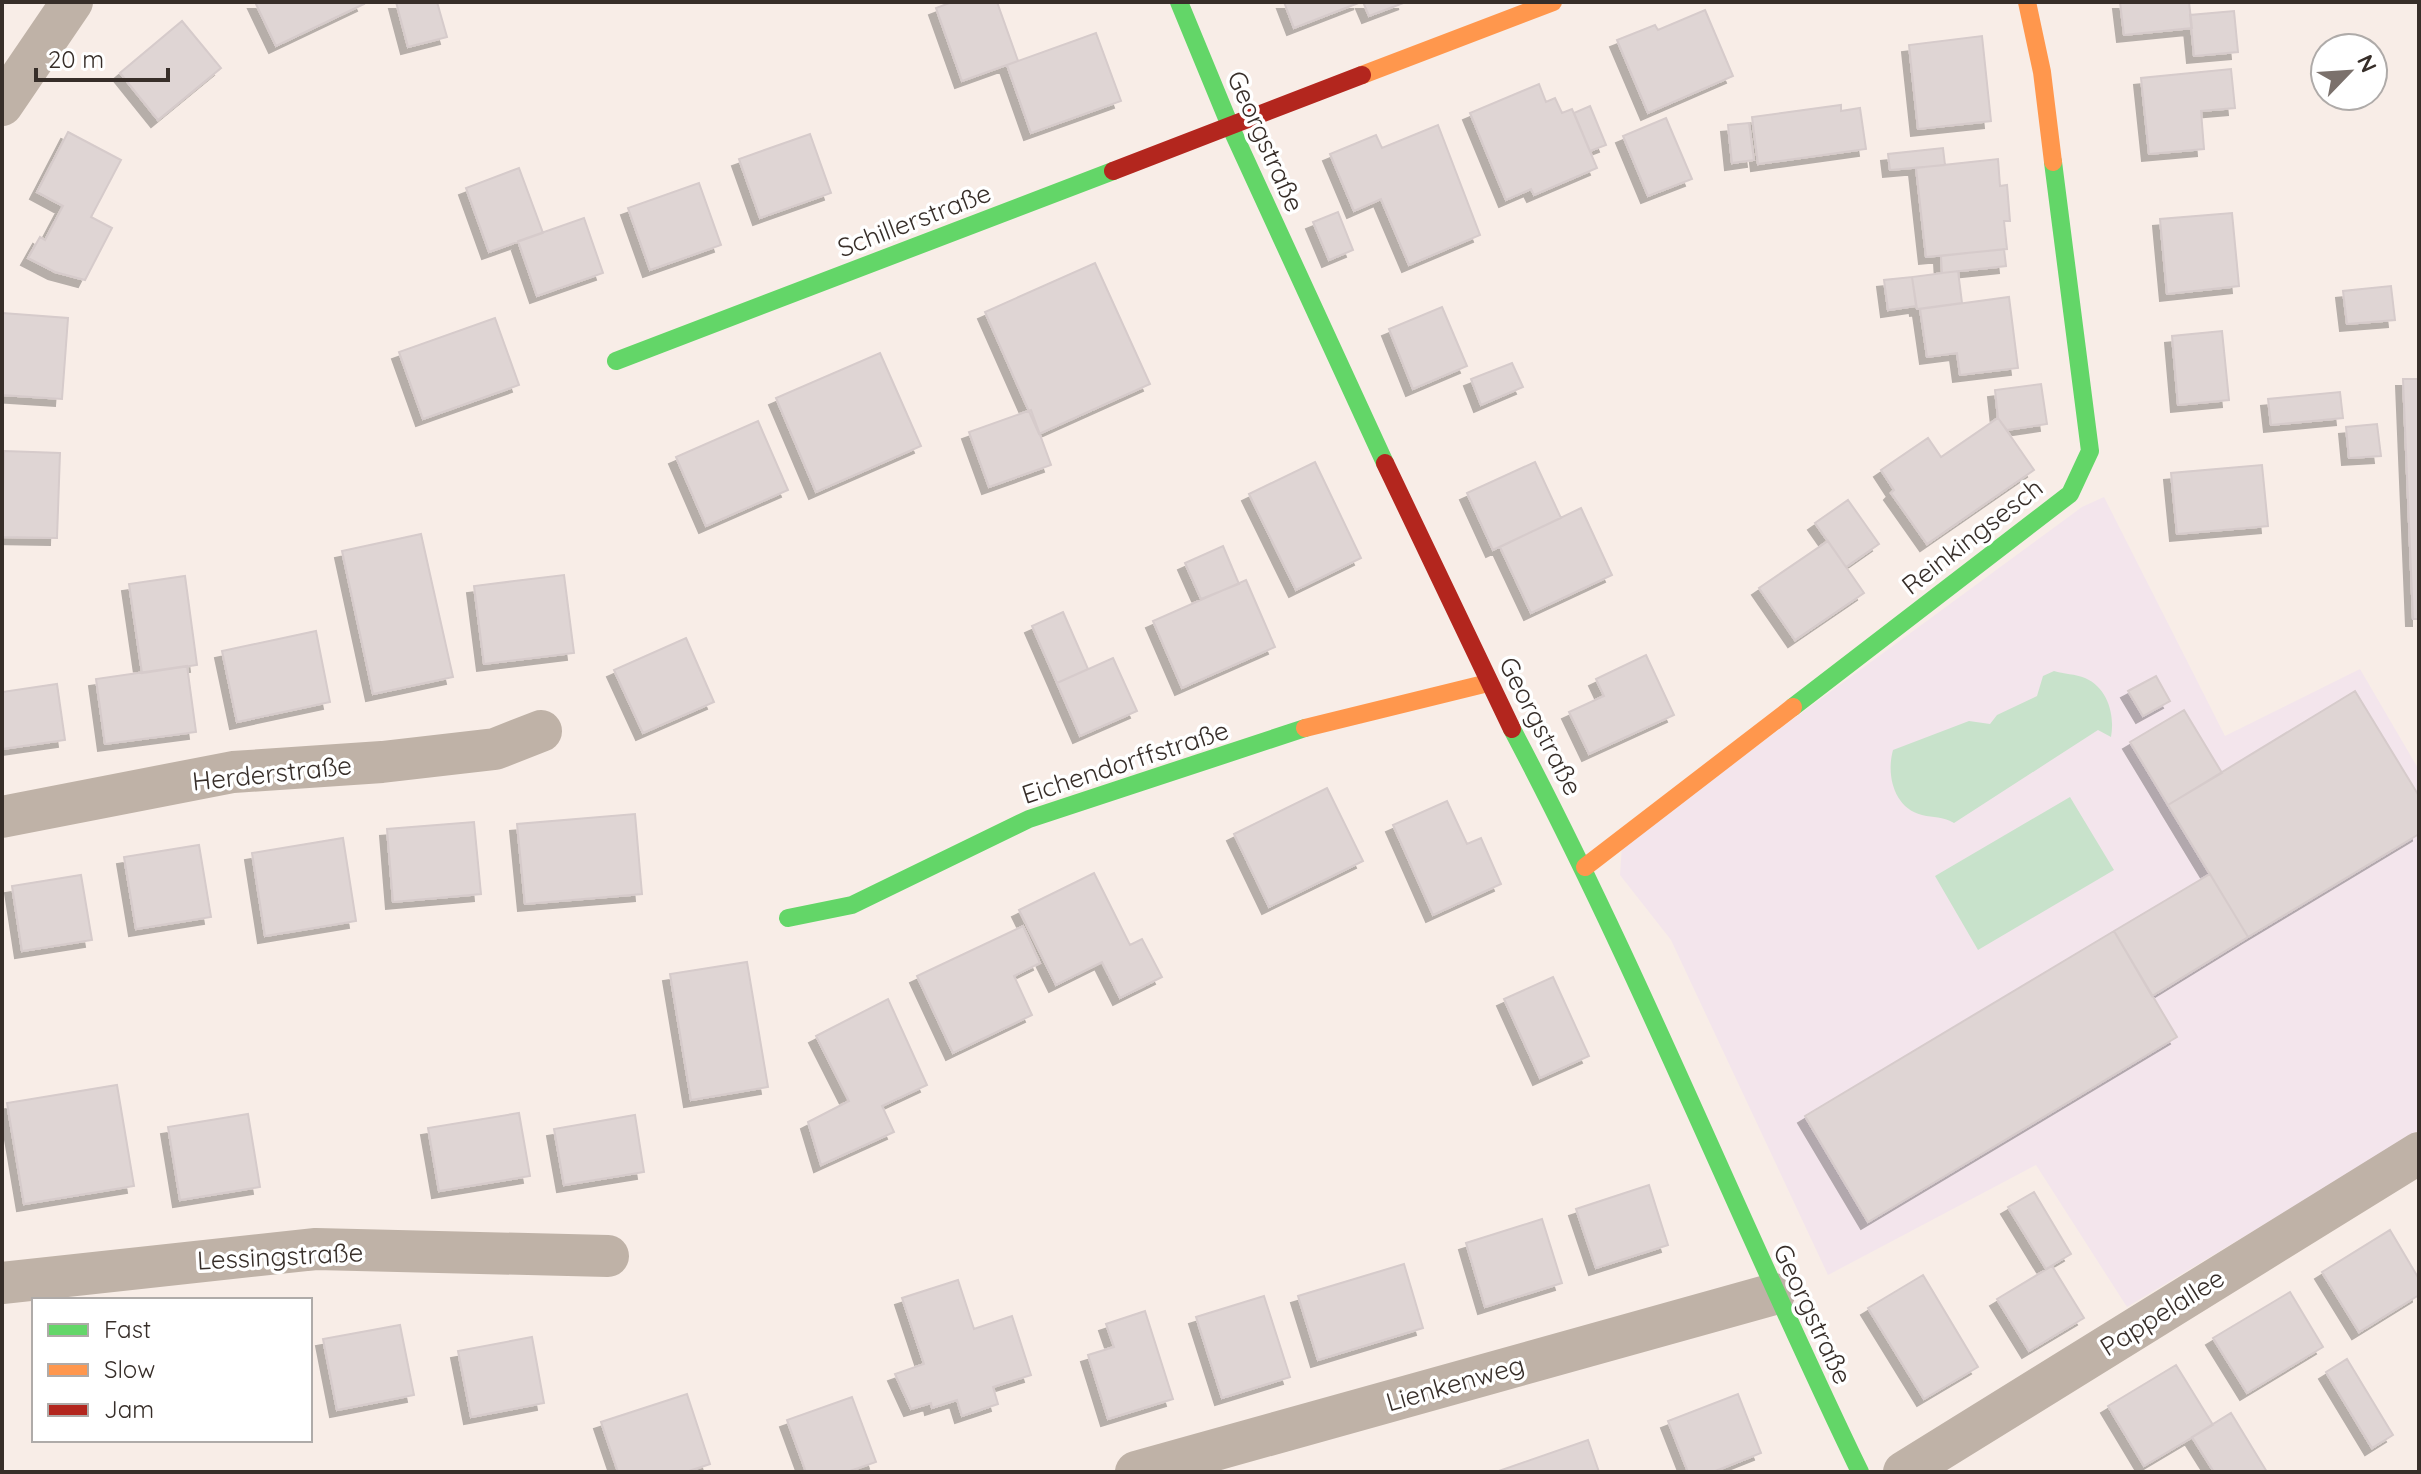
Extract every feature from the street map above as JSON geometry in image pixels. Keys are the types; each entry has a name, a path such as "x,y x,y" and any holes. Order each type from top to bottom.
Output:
{"street":[{"path":"2,105 72,2"},
{"name":"Georgstraße","path":"1179,2 1231,128 1488,683 1585,867 1774,1294 1860,1472"},
{"path":"1231,128 1553,2"},
{"name":"Reinkingsesch","path":"1585,867 2070,494 2090,451 2042,72 2027,2"},
{"name":"Schillerstraße","path":"616,361 1231,128"},
{"name":"Eichendorffstraße","path":"788,918 852,905 1029,819 1337,718 1488,683"},
{"name":"Herderstraße","path":"2,817 233,772 382,762 495,749 541,731"},
{"name":"Pappelallee","path":"1904,1472 2419,1153"},
{"name":"Lessingstraße","path":"2,1283 316,1249 608,1256"},
{"name":"Lienkenweg","path":"1136,1472 1774,1294"}],"shaded area":[{"path":"2104,497 2225,736 2360,669 2419,770 2419,1131 2127,1307 2036,1165 1828,1275 1671,940 1620,875 1622,845 2082,507"}],"green space":[{"path":"2054,671 2085,678 2099,688 2111,711 2111,737 2098,730 1954,823 1922,815 1905,805 1892,780 1893,750 1969,721 1990,724 1997,715 2037,696 2043,676"},
{"path":"2070,797 2114,870 1978,950 1935,876"}],"building":[{"path":"255,2 363,2 364,4 276,46"},
{"path":"396,2 437,2 447,37 408,47"},
{"path":"952,2 997,2 1018,61 962,81 936,8"},
{"path":"1284,2 1361,2 1294,28"},
{"path":"1363,2 1406,2 1369,16"},
{"path":"2120,2 2189,2 2192,28 2124,35"},
{"path":"1705,10 1733,76 1648,113 1617,40 1655,25 1658,30"},
{"path":"2234,11 2238,52 2194,56 2190,15"},
{"path":"182,21 221,68 158,120 120,73"},
{"path":"1096,33 1121,101 1031,133 1007,65"},
{"path":"1982,36 1991,121 1918,129 1909,45"},
{"path":"2231,69 2235,108 2201,111 2204,149 2149,154 2141,78"},
{"path":"1539,84 1546,102 1555,98 1562,113 1572,109 1597,168 1534,195 1531,189 1506,200 1470,113"},
{"path":"1841,105 1841,111 1860,108 1866,149 1758,164 1752,117"},
{"path":"1590,106 1606,145 1590,151 1574,113"},
{"path":"1666,118 1692,179 1648,196 1623,136"},
{"path":"1749,123 1754,160 1732,163 1728,125"},
{"path":"1438,125 1480,235 1409,265 1381,199 1354,211 1330,154 1376,135 1382,148"},
{"path":"68,132 121,160 91,217 112,228 85,280 55,272 28,258 40,237 45,240 63,206 37,192"},
{"path":"810,134 831,193 760,218 739,159"},
{"path":"1943,148 1945,165 1890,170 1888,154"},
{"path":"1998,159 2000,186 2007,185 2010,221 2004,221 2007,249 1926,257 1916,168"},
{"path":"519,168 543,233 489,252 466,188"},
{"path":"699,183 721,245 650,270 628,208"},
{"path":"1338,212 1353,250 1329,260 1313,222"},
{"path":"2232,213 2239,286 2167,294 2160,219"},
{"path":"584,218 603,273 537,296 518,241"},
{"path":"2004,249 2006,266 1942,273 1941,256"},
{"path":"1095,263 1150,384 1039,434 985,312"},
{"path":"1958,271 1962,303 1917,309 1912,277"},
{"path":"1912,277 1916,306 1888,310 1884,280"},
{"path":"2391,286 2395,320 2347,324 2343,291"},
{"path":"2009,297 2018,368 1960,375 1957,353 1927,357 1920,309"},
{"path":"1442,307 1467,366 1413,389 1389,329"},
{"path":"2,313 68,318 62,399 2,395"},
{"path":"495,318 519,385 423,419 399,352"},
{"path":"2222,331 2229,400 2178,405 2172,336"},
{"path":"880,353 921,446 816,492 776,398"},
{"path":"1512,363 1523,387 1481,405 1471,379"},
{"path":"2403,379 2419,379 2419,619 2413,619"},
{"path":"2041,384 2047,424 2007,430 1998,418 1995,390"},
{"path":"2340,392 2343,418 2271,425 2268,399"},
{"path":"1031,410 1051,465 989,487 969,432"},
{"path":"1998,418 2034,470 1927,544 1891,493 1894,490 1881,470 1928,438 1941,457"},
{"path":"758,421 788,490 706,526 676,457"},
{"path":"2377,424 2381,456 2349,458 2346,427"},
{"path":"4,451 60,453 57,538 2,537"},
{"path":"1315,462 1361,558 1296,590 1249,494"},
{"path":"1535,462 1561,518 1493,550 1467,493"},
{"path":"2262,465 2268,526 2177,534 2171,473"},
{"path":"1848,500 1879,544 1846,567 1815,523"},
{"path":"1581,508 1612,575 1531,613 1500,547"},
{"path":"421,534 453,677 373,694 342,551"},
{"path":"1828,541 1864,593 1795,640 1759,588"},
{"path":"1223,546 1239,584 1201,599 1185,563"},
{"path":"564,575 574,653 484,664 474,586"},
{"path":"185,576 197,665 142,673 129,584"},
{"path":"1246,580 1275,647 1182,688 1153,621"},
{"path":"1063,612 1088,669 1057,683 1032,626"},
{"path":"316,631 330,702 237,722 222,651"},
{"path":"686,638 714,702 643,733 614,670"},
{"path":"1646,655 1674,715 1589,754 1569,712 1604,696 1596,679"},
{"path":"1113,658 1137,711 1080,736 1057,683"},
{"path":"187,666 196,732 105,744 96,679"},
{"path":"2156,676 2170,701 2143,716 2128,691"},
{"path":"57,684 65,740 2,749 2,692"},
{"path":"2355,691 2419,796 2419,834 2248,937 2168,805"},
{"path":"2184,710 2222,773 2168,805 2130,742"},
{"path":"1327,788 1363,861 1269,907 1234,834"},
{"path":"1447,801 1467,844 1481,838 1501,884 1433,915 1393,825"},
{"path":"635,814 642,894 525,904 517,824"},
{"path":"474,822 481,894 393,902 387,829"},
{"path":"343,838 356,921 265,936 252,853"},
{"path":"199,845 211,917 136,929 124,857"},
{"path":"1094,873 1130,945 1142,939 1162,977 1120,998 1102,962 1056,985 1019,910"},
{"path":"2210,874 2248,937 2152,996 2114,931"},
{"path":"81,875 92,940 22,951 12,886"},
{"path":"1023,926 1040,963 1014,976 1032,1015 953,1053 917,976"},
{"path":"2114,931 2177,1037 1868,1222 1805,1116"},
{"path":"747,962 768,1087 691,1100 670,974"},
{"path":"1553,977 1589,1056 1540,1078 1504,999"},
{"path":"888,999 927,1085 882,1106 894,1132 821,1165 808,1122 849,1101 816,1036"},
{"path":"117,1085 134,1186 24,1204 7,1103"},
{"path":"519,1113 530,1176 439,1191 428,1128"},
{"path":"248,1114 260,1187 180,1200 168,1127"},
{"path":"635,1115 644,1172 564,1185 554,1129"},
{"path":"1649,1185 1668,1245 1596,1268 1576,1209"},
{"path":"2034,1192 2071,1254 2046,1269 2008,1207"},
{"path":"1542,1219 1562,1283 1485,1307 1466,1243"},
{"path":"2390,1230 2419,1279 2419,1295 2359,1332 2322,1272"},
{"path":"1404,1264 1423,1328 1318,1360 1298,1296"},
{"path":"2052,1266 2084,1318 2029,1351 1997,1299"},
{"path":"1923,1275 1978,1367 1924,1399 1868,1308"},
{"path":"958,1280 974,1329 1012,1316 1031,1375 993,1387 998,1404 962,1416 957,1400 932,1408 931,1403 911,1409 895,1374 924,1364 902,1298"},
{"path":"2290,1292 2323,1347 2247,1393 2213,1338"},
{"path":"1264,1296 1290,1377 1222,1398 1196,1317"},
{"path":"1145,1311 1173,1399 1108,1419 1088,1355 1114,1347 1106,1324"},
{"path":"400,1325 414,1395 337,1410 323,1339"},
{"path":"532,1337 544,1403 471,1417 458,1351"},
{"path":"2347,1359 2393,1435 2372,1448 2326,1372"},
{"path":"2176,1365 2213,1425 2144,1466 2108,1406"},
{"path":"687,1394 710,1464 686,1472 618,1472 601,1422"},
{"path":"1738,1394 1761,1453 1713,1472 1688,1472 1668,1421"},
{"path":"852,1397 876,1462 847,1472 806,1472 787,1420"},
{"path":"2231,1413 2267,1472 2214,1472 2192,1437"},
{"path":"1588,1440 1599,1472 1496,1472"}],"traffic: fast":[{"path":"1179,2 1231,128 1385,463"},
{"path":"1793,707 2070,494 2090,451 2053,162"},
{"path":"616,361 1113,171"},
{"path":"788,918 852,905 1029,819 1305,728"},
{"path":"1512,729 1604,913 1860,1472"}],"traffic: slow":[{"path":"1362,75 1553,2"},
{"path":"2027,2 2042,72 2053,162"},
{"path":"1305,728 1488,683"},
{"path":"1585,867 1793,707"}],"traffic: jam":[{"path":"1113,171 1362,75"},
{"path":"1385,463 1512,729"}]}
